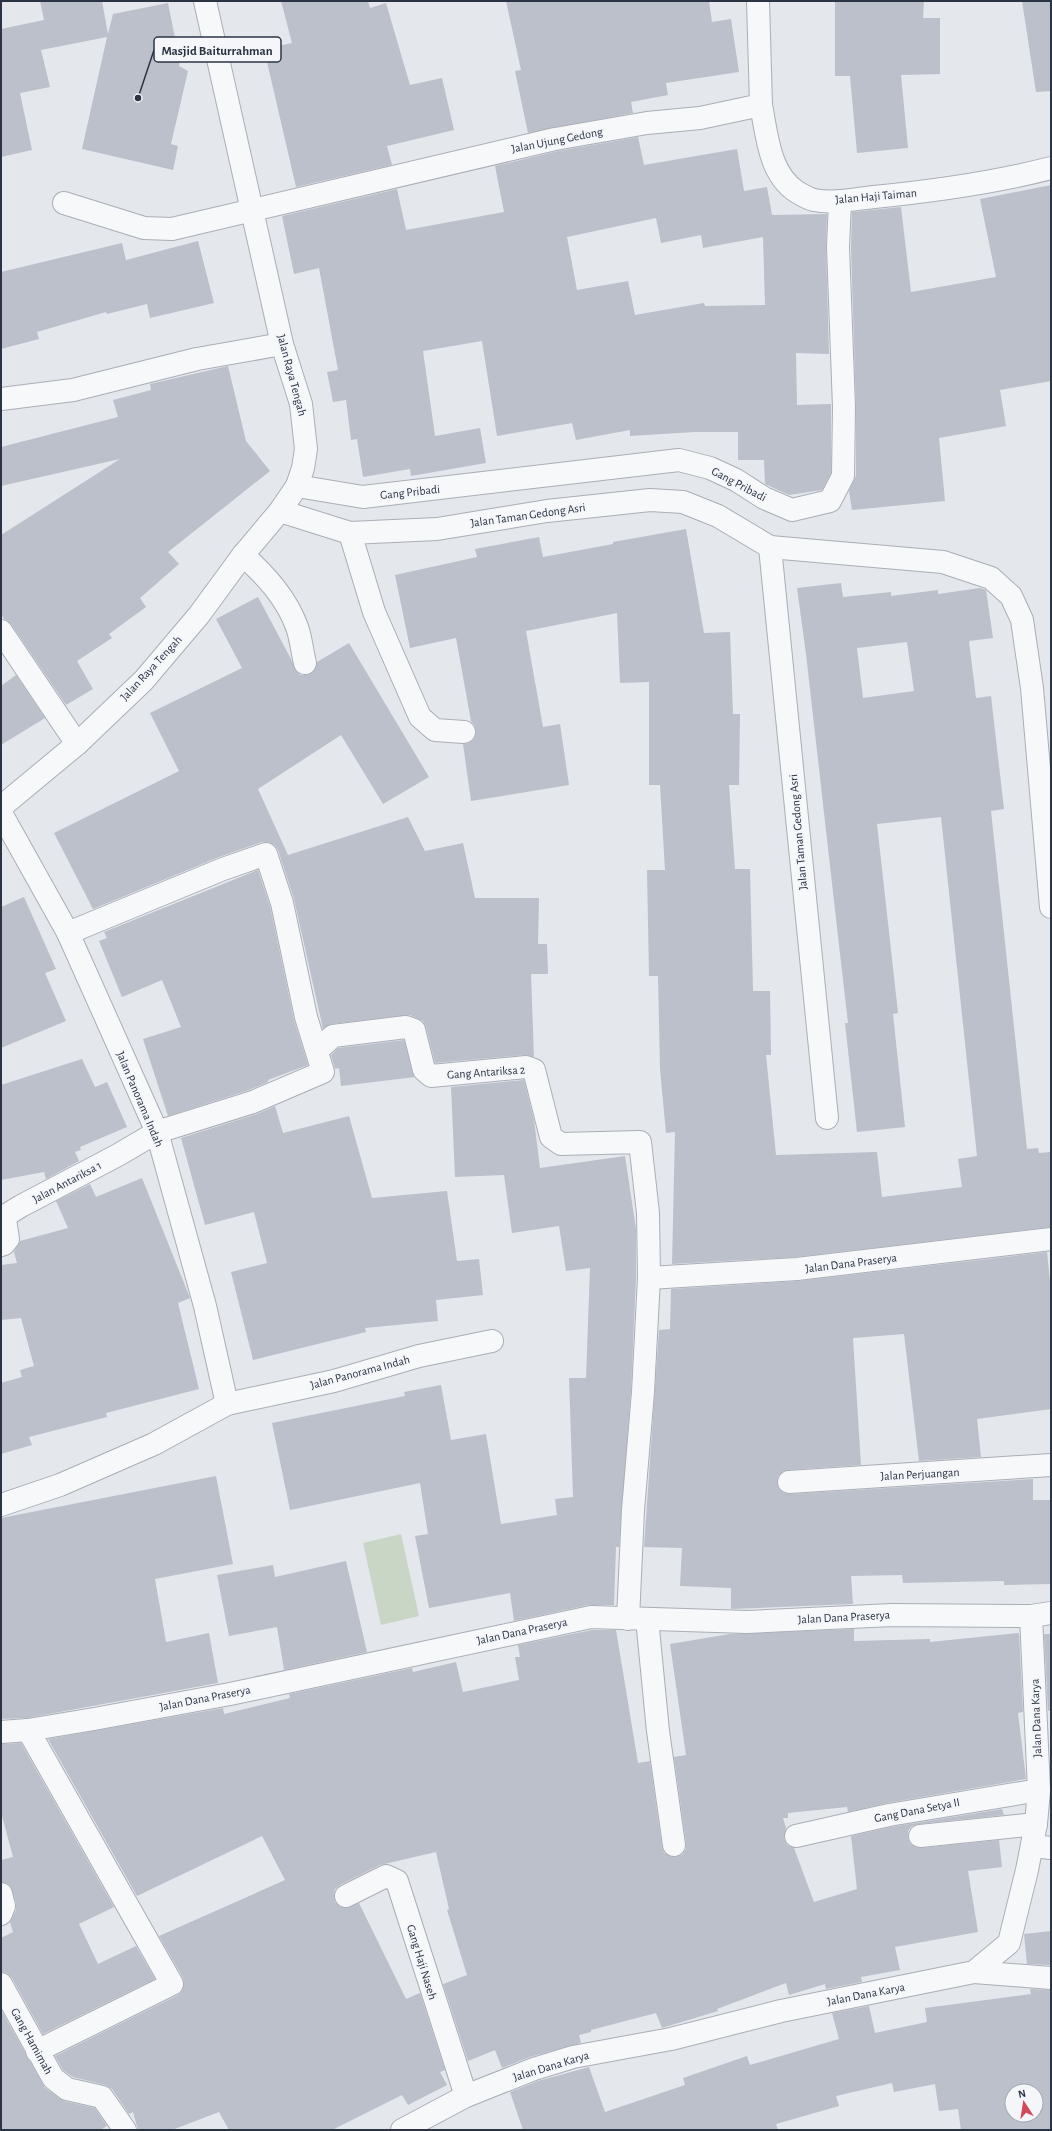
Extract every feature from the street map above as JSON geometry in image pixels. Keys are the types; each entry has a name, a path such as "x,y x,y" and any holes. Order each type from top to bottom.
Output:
{"street":[{"name":"Jalan Raya Tengah","path":"1,807 77,744 144,680 199,615 243,555 280,511 297,486 303,468 306,449 305,427 301,404 282,344 254,211 205,1"},
{"path":"758,1 761,105"},
{"name":"Jalan Ujung Gedong","path":"64,203 144,228 172,229 254,211 555,138 647,123 700,118 761,105"},
{"name":"Jalan Haji Taiman","path":"761,105 770,151 779,174 797,192 814,200 840,201 935,191 1020,176 1051,168"},
{"name":"Gang Pribadi","path":"297,486 363,497 679,460 710,468 736,480 764,498 792,510 830,501 843,476 844,407 838,247 840,201"},
{"path":"1,399 73,390 197,359 282,344"},
{"name":"Jalan Taman Gedong Asri","path":"280,511 350,533 437,529 547,511 650,500 683,502 718,516 770,547 944,562 991,578 1011,596 1022,620 1032,688 1051,907"},
{"path":"350,533 374,612 420,717 435,730 464,732"},
{"name":"Jalan Taman Gedong Asri","path":"770,547 827,1118"},
{"path":"243,555 264,574 282,597 296,626 305,663"},
{"path":"1,631 77,744"},
{"name":"Jalan Panorama Indah","path":"1,812 68,933 157,1132 205,1306 228,1404"},
{"path":"68,933 223,869 266,854 282,903 306,1017 323,1072 253,1102 157,1132"},
{"name":"Gang Antariksa 2","path":"316,1047 322,1046 333,1036 406,1027 414,1030 424,1070 432,1076 526,1067 534,1070 552,1137 561,1144 640,1142 648,1214 650,1278"},
{"name":"Jalan Antariksa 1","path":"1,1245 8,1239 5,1219 8,1214 118,1155 157,1132"},
{"name":"Jalan Dana Praserya","path":"650,1278 798,1269 1051,1239"},
{"path":"650,1278 643,1392 633,1510 637,1619 658,1731 674,1845"},
{"name":"Jalan Panorama Indah","path":"1,1505 60,1485 154,1444 228,1404 334,1381 419,1356 492,1341"},
{"name":"Jalan Perjuangan","path":"789,1482 1051,1466"},
{"name":"Jalan Dana Praserya","path":"1,1732 28,1730 230,1694 591,1617 747,1622 892,1614 1041,1614"},
{"name":"Jalan Dana Karya","path":"402,2130 466,2096 534,2069 573,2057 671,2039 781,2011 974,1972 1009,1943 1042,1847 1036,1824 1039,1790 1041,1614"},
{"path":"28,1730 172,1984 37,2051"},
{"name":"Gang Dana Setya II","path":"796,1836 889,1815 1039,1790"},
{"path":"920,1836 1036,1824"},
{"name":"Gang Haji Naseh","path":"346,1896 386,1876 397,1881 466,2096"},
{"path":"1,1894 4,1906 1,1914"},
{"path":"974,1972 1051,1978"},
{"name":"Gang Hamimah","path":"1,1984 53,2078 67,2089 102,2097 125,2130"}],"green space":[{"path":"401,1534 419,1616 381,1625 363,1543"}],"building":[{"path":"40,1 102,1 108,34 113,14 168,3 176,43 183,44 179,66 188,71 171,144 178,146 173,170 82,149 107,37 41,50 50,87 20,93 32,150 1,157 1,29 44,20"},
{"path":"281,1 368,1 370,8 386,3 410,85 442,78 454,130 387,146 392,165 296,187 264,49 292,43"},
{"path":"506,1 709,1 712,22 731,19 739,72 666,83 668,95 631,102 633,113 528,133 515,71 521,70"},
{"path":"835,1 924,1 923,18 940,18 940,74 901,75 908,148 857,153 850,76 835,76"},
{"path":"1022,1 1051,1 1051,91 1036,92"},
{"path":"638,137 644,165 737,149 744,191 767,187 772,215 827,214 826,247 829,354 796,353 797,405 831,404 831,473 822,490 789,495 765,484 764,460 738,460 738,432 695,432 630,436 630,430 576,440 572,423 497,436 482,341 423,351 435,436 480,428 486,463 411,476 410,469 363,477 357,439 351,440 346,400 333,402 327,372 338,370 319,268 294,274 282,216 397,189 406,230 504,212 495,166 558,151","holes":["656,218 661,243 701,235 703,248 763,237 765,305 705,306 704,303 635,315 628,281 577,290 567,237"]},
{"path":"1051,185 1051,381 1000,390 1006,426 939,438 945,501 852,510 849,491 856,476 856,407 851,247 852,212 901,207 911,292 996,277 980,199"},
{"path":"198,241 214,303 150,318 147,304 107,314 106,312 37,332 39,339 1,349 1,272 122,243 126,260"},
{"path":"228,366 246,441 270,471 168,552 179,564 140,598 146,607 109,634 112,638 77,661 93,689 66,705 11,624 4,619 1,614 1,535 120,459 1,486 1,447 118,417 113,400 151,390 150,384"},
{"path":"686,529 704,633 730,632 733,714 740,714 739,785 729,785 735,869 750,869 753,991 770,991 771,1055 766,1055 776,1155 877,1152 882,1197 962,1187 958,1159 977,1156 941,817 877,824 898,1013 893,1014 905,1127 857,1132 845,1023 848,1023 806,654 797,588 841,583 843,597 891,592 891,596 938,590 938,594 980,588 986,590 993,638 969,641 976,698 991,696 1004,809 991,811 1027,1149 1038,1148 1039,1153 1051,1152 1051,1227 796,1257 672,1264 675,1132 666,1133 660,1069 658,976 649,976 647,870 665,870 660,785 649,785 649,682 620,683 617,613 526,631 543,727 560,724 569,785 471,801 463,744 469,743 474,739 476,732 475,726 471,721 456,638 410,648 395,575 477,557 475,549 539,537 543,557 613,544 613,542","holes":["907,642 914,691 863,698 857,648"]},
{"path":"258,597 296,671 301,675 307,675 313,672 317,662 349,643 429,777 383,804 341,735 258,789 288,855 408,817 425,851 463,843 475,898 539,898 538,944 547,944 548,974 531,974 534,1057 525,1055 435,1063 426,1027 423,1021 410,1015 331,1024 323,1029 294,899 278,850 275,845 269,842 262,842 219,857 93,909 54,833 179,771 150,713 242,668 216,619"},
{"path":"16,675 45,718 1,745 1,686"},
{"path":"258,870 270,906 294,1020 308,1065 268,1080 268,1082 249,1090 168,1116 143,1039 181,1027 162,980 122,997 99,941 107,938 104,932"},
{"path":"24,897 56,969 45,973 66,1021 1,1048 1,907"},
{"path":"404,1040 415,1077 341,1086 339,1068 335,1069 331,1055 338,1048"},
{"path":"82,1059 95,1087 107,1082 127,1127 80,1147 81,1150 75,1152 79,1161 46,1179 44,1172 1,1180 1,1085"},
{"path":"524,1080 534,1120 540,1168 625,1156 636,1229 636,1278 631,1391 619,1547 616,1547 614,1605 588,1605 514,1621 510,1593 429,1608 415,1536 428,1534 420,1483 290,1510 272,1423 405,1396 404,1392 441,1385 451,1440 486,1434 501,1524 557,1515 555,1499 573,1497 569,1378 586,1378 590,1268 566,1271 559,1226 512,1233 504,1175 455,1177 451,1087"},
{"path":"275,1106 283,1133 349,1116 372,1198 447,1191 457,1261 479,1259 483,1295 436,1300 438,1321 365,1328 366,1332 253,1360 231,1272 267,1263 254,1212 205,1225 181,1138 257,1114"},
{"path":"142,1178 190,1298 178,1303 199,1389 106,1413 107,1417 29,1437 32,1445 1,1454 1,1383 22,1377 20,1370 34,1366 21,1318 1,1320 1,1265 17,1263 14,1252 20,1241 68,1228 56,1201 90,1184 96,1197"},
{"path":"1047,1252 1051,1290 1051,1409 977,1419 981,1457 919,1461 904,1334 853,1338 861,1465 788,1470 778,1476 777,1482 779,1489 784,1493 790,1494 1033,1479 1033,1500 1051,1500 1051,1584 1004,1585 1004,1581 903,1583 902,1575 851,1576 853,1604 731,1609 731,1588 680,1586 682,1548 644,1547 659,1330 670,1329 671,1289 798,1281"},
{"path":"216,1476 233,1564 155,1579 166,1642 209,1633 218,1683 27,1718 1,1719 1,1518"},
{"path":"346,1561 367,1652 284,1670 277,1627 229,1636 217,1575 273,1565 275,1577"},
{"path":"854,1629 854,1641 930,1639 930,1642 1019,1633 1023,1712 1018,1713 1026,1779 887,1803 848,1812 847,1807 788,1813 788,1818 783,1818 786,1828 784,1839 787,1845 794,1848 814,1902 857,1889 851,1836 891,1827 1002,1809 1004,1815 919,1824 912,1826 908,1831 910,1844 921,1848 999,1840 1002,1867 968,1871 978,1932 895,1947 900,1970 861,1977 862,1982 826,1989 825,1984 789,1995 786,1983 717,2009 718,2011 662,2028 656,2013 591,2030 591,2032 579,2035 581,2043 530,2057 502,2068 495,2050 468,2061 443,1984 467,1975 447,1910 449,1909 436,1852 380,1865 340,1885 335,1889 334,1896 335,1902 345,1908 359,1903 406,1999 420,1993 445,2070 440,2072 447,2085 408,2105 402,2095 332,2130 229,2130 219,2112 172,2130 138,2130 133,2112 129,2114 112,2089 105,2085 73,2077 63,2070 55,2056 178,1995 182,1991 184,1985 183,1978 159,1936 285,1880 262,1836 137,1896 48,1739 223,1708 224,1714 290,1698 289,1694 412,1668 413,1672 456,1662 463,1692 519,1680 515,1657 520,1657 518,1645 592,1630 616,1630 638,1763 650,1761 662,1847 664,1853 675,1857 682,1855 686,1849 686,1843 674,1757 686,1755 670,1644 730,1634"},
{"path":"1044,1634 1051,1634 1051,1710 1048,1711"},
{"path":"21,1743 114,1907 79,1924 98,1964 136,1946 155,1979 43,2034 12,1978 7,1973 1,1972 1,1938 13,1932 10,1922 16,1910 16,1903 10,1886 1,1882 1,1860 13,1857 1,1812 1,1744"},
{"path":"1051,1931 1051,1965 1027,1964 1024,1934"},
{"path":"1030,1989 1051,1990 1051,2130 961,2130 958,2109 939,2111 935,2084 894,2092 892,2083 836,2096 839,2106 776,2124 778,2130 523,2130 510,2092 538,2081 589,2067 605,2112 685,2085 683,2078 747,2056 750,2065 839,2039 832,2013 869,2006 875,2033 927,2022 925,2008 1031,1994"},
{"path":"1,2010 45,2088 64,2101 95,2108 107,2126 100,2130 1,2130"}],"place":[{"name":"Masjid Baiturrahman","path":"138,98"}]}
